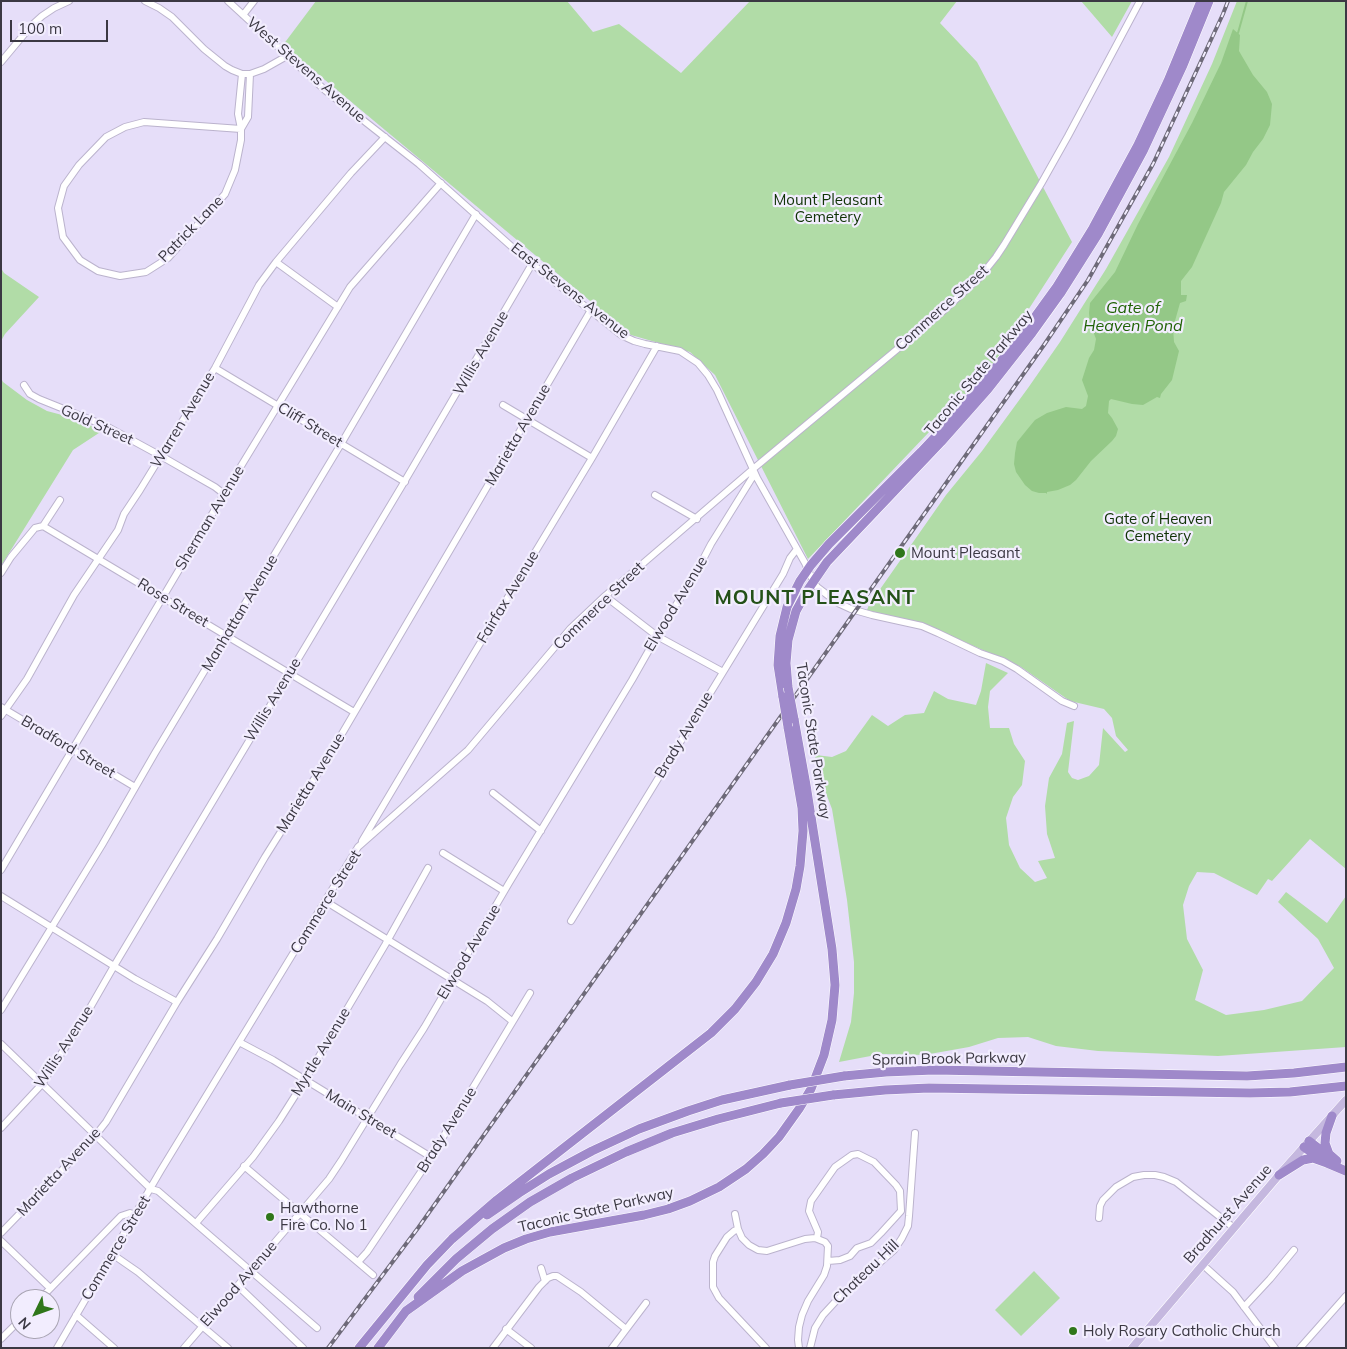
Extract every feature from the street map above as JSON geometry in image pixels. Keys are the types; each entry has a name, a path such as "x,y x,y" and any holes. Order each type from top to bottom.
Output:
{"highway":[{"name":"Taconic State Parkway","path":"378,1348 406,1311 472,1264 520,1241 556,1231 657,1212 701,1196 728,1181 754,1162 779,1137 796,1114 810,1089 824,1055 832,1020 835,985 832,950 804,774 783,697 778,660 782,624 791,596 808,569 829,544 953,418 999,364 1047,301 1093,228 1138,145 1168,82 1201,1"},
{"name":"Taconic State Parkway","path":"360,1348 403,1293 435,1256 463,1228 704,1039 735,1009 756,982 782,933 794,900 800,866 803,837 802,808 791,723 786,657 790,634 799,606 813,581 836,553 973,407 1018,352 1060,294 1098,234 1146,144 1183,65 1209,1"},
{"name":"Sprain Brook Parkway","path":"403,1293 441,1255 490,1213 529,1186 571,1162 627,1135 676,1115 734,1097 790,1084 886,1072 934,1070 1247,1076 1294,1074 1346,1067"},
{"name":"Sprain Brook Parkway","path":"406,1311 441,1273 483,1236 525,1205 566,1180 620,1154 672,1133 781,1103 833,1095 929,1088 1226,1094 1346,1087"},
{"path":"1333,1114 1326,1133 1325,1143 1329,1154 1346,1171"},
{"path":"1307,1144 1337,1163"},
{"path":"1280,1175 1303,1160 1316,1159 1337,1163"}],"main road":[{"name":"Bradhurst Avenue","path":"1132,1348 1346,1100"}],"street":[{"path":"1,62 31,26 42,16 69,1"},
{"path":"145,1 172,17 204,49 225,66 242,74 250,74 264,69 287,56"},
{"name":"West Stevens Avenue","path":"228,1 326,91 385,137"},
{"path":"243,15 254,1"},
{"name":"Commerce Street","path":"57,1348 239,1042 358,847 468,750 570,629 605,596 753,469 942,312 989,267 1004,246 1055,160 1140,1"},
{"name":"Patrick Lane","path":"242,74 238,114 242,128"},
{"name":"Patrick Lane","path":"242,128 144,122 125,127 106,137 79,165 64,186 58,208 63,237 80,260 98,271 120,276 146,272 168,258 226,194 235,170 242,128 248,117 250,74"},
{"name":"East Stevens Avenue","path":"385,137 441,183 532,264 622,335 634,341 680,351 698,363 708,375 725,406 753,469 813,581"},
{"name":"Warren Avenue","path":"1,716 3,708 27,679 74,595 118,530 124,514 215,368 259,285 276,262 385,137"},
{"name":"Sherman Avenue","path":"1,870 224,494 350,287 441,183"},
{"name":"Manhattan Avenue","path":"1,1010 341,444 476,214"},
{"path":"276,262 338,306"},
{"name":"Willis Avenue","path":"1,1128 42,1084 87,1013 405,482 532,264"},
{"name":"Marietta Avenue","path":"1,1233 95,1136 106,1122 354,712 591,310"},
{"name":"Fairfax Avenue","path":"358,847 592,458 657,346"},
{"name":"Cliff Street","path":"215,368 405,482"},
{"name":"Gold Street","path":"24,385 30,394 38,399 106,426 224,494"},
{"path":"503,405 592,458"},
{"name":"Commerce Street","path":"719,531 752,478 753,469"},
{"path":"655,495 697,518"},
{"path":"1,573 11,556 35,528 43,526 60,500"},
{"name":"Rose Street","path":"43,526 354,712"},
{"name":"Elwood Avenue","path":"184,1348 329,1179 342,1161 424,1028 719,531"},
{"name":"Brady Avenue","path":"571,921 797,549"},
{"path":"813,581 817,587 842,605 856,611 918,625 980,653 1004,661 1055,696 1074,706"},
{"path":"605,596 657,636 723,672"},
{"name":"Bradford Street","path":"3,708 135,787"},
{"path":"493,793 541,831"},
{"path":"443,853 504,892"},
{"name":"Myrtle Avenue","path":"196,1223 279,1121 305,1080 428,868"},
{"path":"1,896 114,966 177,1002"},
{"path":"325,901 488,1001 512,1020"},
{"name":"Brady Avenue","path":"358,1262 367,1252 431,1157 530,993"},
{"name":"Main Street","path":"239,1042 273,1060 431,1157"},
{"path":"1,1044 151,1189 158,1191 317,1328"},
{"name":"Chateau Hill","path":"810,1348 822,1315 894,1250 908,1226 915,1133"},
{"path":"817,1238 818,1232 809,1211 811,1201 835,1167 852,1155 858,1154 874,1162 900,1190 900,1211 871,1244 862,1245 850,1256 828,1262"},
{"path":"244,1166 373,1275"},
{"path":"1099,1218 1100,1206 1103,1200 1116,1187 1134,1177 1155,1175 1176,1182 1234,1228"},
{"path":"1,1241 50,1288 121,1216 130,1213 136,1216"},
{"path":"735,1214 742,1238 758,1250 767,1251 805,1239 817,1238 828,1246 828,1262 824,1275 802,1315 799,1327 799,1348"},
{"path":"738,1229 728,1237 715,1256 713,1262 714,1287 719,1298 766,1348"},
{"path":"1244,1307 1294,1250"},
{"path":"112,1254 138,1272 228,1348"},
{"path":"1202,1265 1229,1288 1275,1348"},
{"path":"541,1268 546,1281"},
{"path":"493,1348 539,1287 554,1276 557,1276 581,1292 626,1329"},
{"path":"238,1286 301,1346"},
{"path":"1300,1348 1346,1296"},
{"path":"612,1348 646,1303"},
{"path":"76,1315 114,1348"},
{"path":"506,1329 531,1348"},
{"path":"1,1339 10,1330"}],"green space":[{"name":"Mount Pleasant Cemetery","path":"316,1 567,1 593,32 619,24 681,73 750,1 957,1 940,23 977,62 1072,242 992,366 808,559 715,375 690,352 631,335 283,45"},
{"path":"1081,1 1132,1 1112,37"},
{"name":"Gate of Heaven Cemetery","path":"1237,1 1346,1 1346,869 1310,839 1272,881 1268,879 1257,895 1214,873 1197,872 1189,886 1183,905 1187,939 1203,970 1195,1000 1226,1015 1264,1010 1302,1001 1334,968 1318,939 1278,902 1286,892 1327,923 1346,896 1346,1047 1218,1056 1098,1051 1056,1046 1028,1037 998,1038 969,1047 924,1055 881,1054 839,1062 851,1022 854,993 854,962 847,900 832,809 814,762 816,755 832,757 846,751 872,715 888,726 905,715 924,713 934,691 948,699 976,705 981,691 986,663 1008,673 990,691 988,707 990,728 1009,728 1014,744 1025,761 1022,785 1013,797 1006,818 1009,845 1020,868 1035,882 1047,878 1038,861 1055,858 1047,834 1045,806 1049,778 1062,754 1067,723 1074,721 1068,772 1072,778 1078,780 1089,776 1099,765 1103,728 1125,752 1128,750 1116,736 1112,718 1104,709 1070,701 1021,667 931,627 867,610 946,495 982,451 1028,388 1060,342 1106,269 1169,157 1212,64"},
{"path":"1,268 4,273 39,297 5,334 1,341"},
{"path":"1,378 3,382 27,400 47,411 77,419 102,431 73,450 1,566"},
{"path":"1034,1271 1060,1298 1021,1336 995,1310"}],"water":[{"name":"Gate of Heaven Pond","path":"1233,29 1240,35 1239,51 1253,75 1267,92 1272,104 1270,125 1246,165 1224,192 1221,203 1192,267 1181,281 1181,295 1187,295 1186,301 1180,303 1173,328 1174,342 1179,351 1172,380 1160,398 1157,397 1143,405 1111,399 1109,401 1108,413 1118,429 1112,441 1070,485 1047,492 1047,494 1032,491 1016,472 1014,464 1017,442 1035,420 1047,413 1066,407 1082,409 1086,406 1088,396 1082,380 1089,358 1094,350 1096,339 1090,323 1090,303 1115,272 1138,224 1192,123 1221,63"}],"waterway":[{"path":"1238,33 1247,1"}],"railway":[{"path":"328,1348 418,1228 1044,345 1088,280 1153,164 1228,1"}],"place":[{"name":"Mount Pleasant","path":"900,553"},
{"name":"Hawthorne Fire Co. No 1","path":"270,1217"},
{"name":"Holy Rosary Catholic Church","path":"1073,1331"}],"district":[{"name":"MOUNT PLEASANT","path":"815,598"}]}
